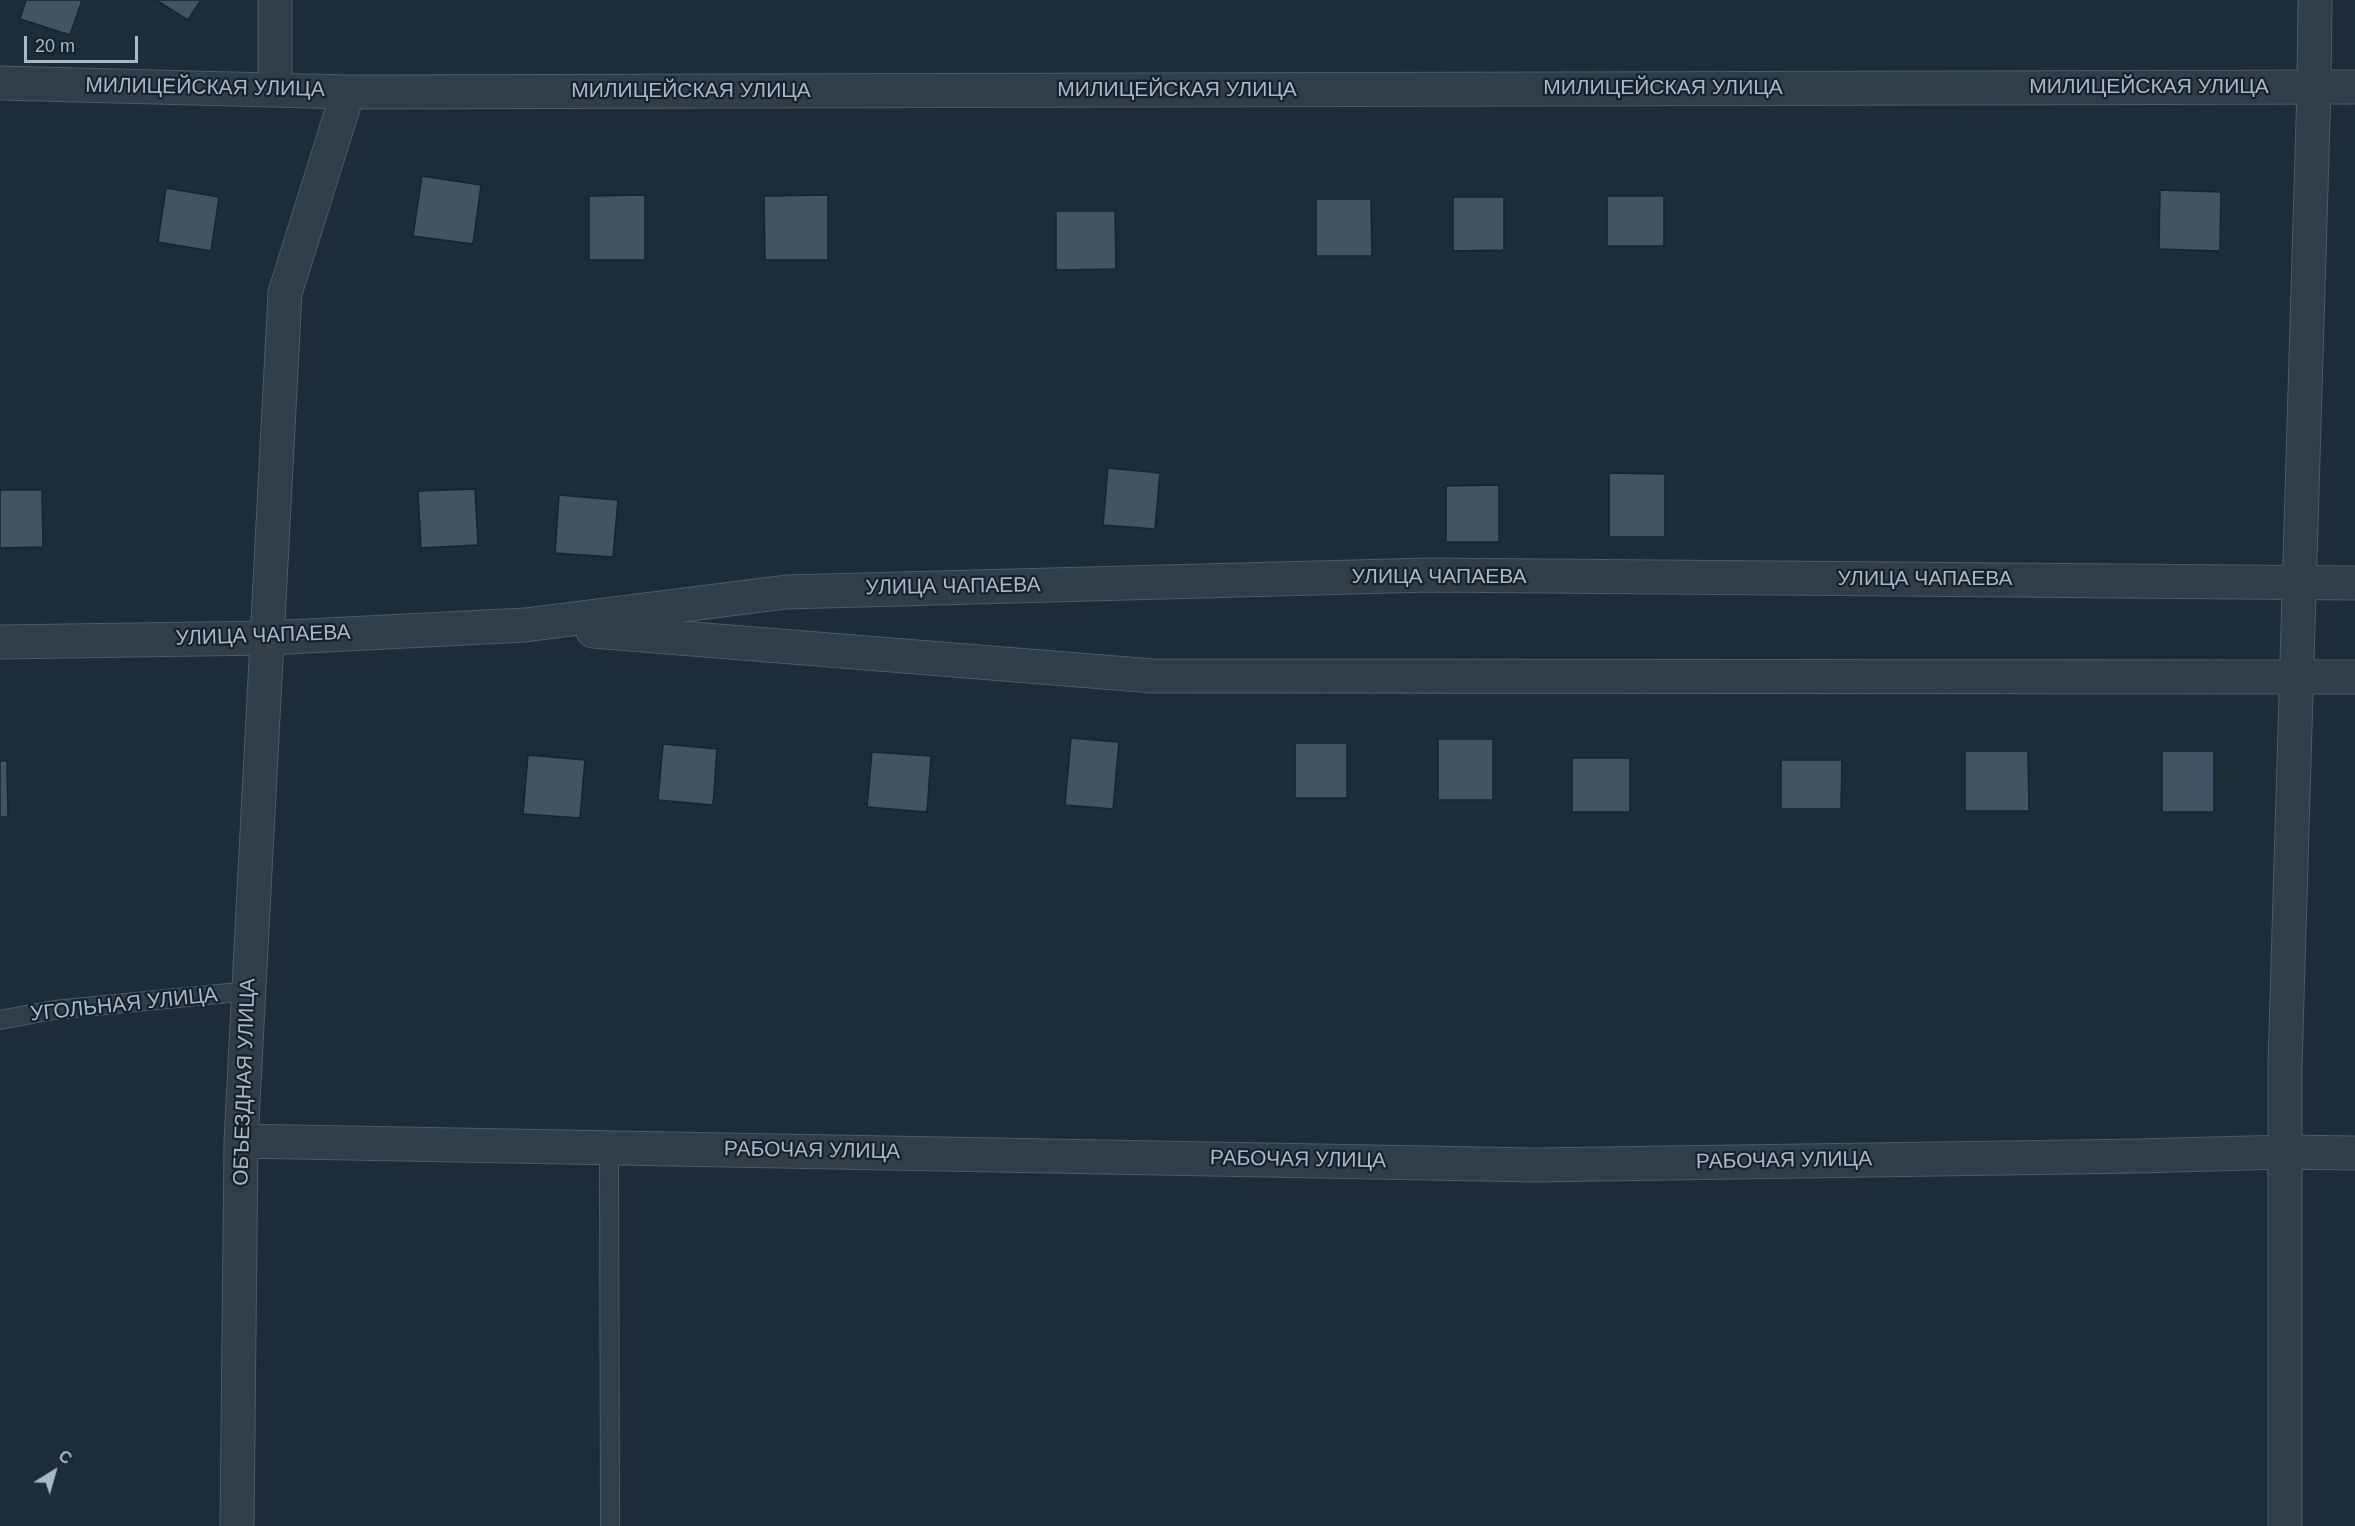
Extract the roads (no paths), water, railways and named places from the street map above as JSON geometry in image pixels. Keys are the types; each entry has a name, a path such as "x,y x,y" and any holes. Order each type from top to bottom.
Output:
{"street":[{"path":"275,0 275,90"},
{"path":"2285,1526 2285,1066 2315,0"},
{"name":"МИЛИЦЕЙСКАЯ УЛИЦА","path":"0,83 348,92 2355,87"},
{"name":"ОБЪЕЗДНАЯ УЛИЦА","path":"237,1526 241,1141 285,292 348,92"},
{"name":"УЛИЦА ЧАПАЕВА","path":"0,642 267,638 525,625 786,592 1429,575 2355,583"},
{"name":"УЛИЦА ЧАПАЕВА","path":"525,625 1153,676 2355,677"},
{"name":"РАБОЧАЯ УЛИЦА","path":"241,1141 1535,1165 2285,1152 2355,1153"}],"lane":[{"name":"УГОЛЬНАЯ УЛИЦА","path":"0,1020 54,1010 249,991"},
{"path":"609,1147 610,1526"}]}
